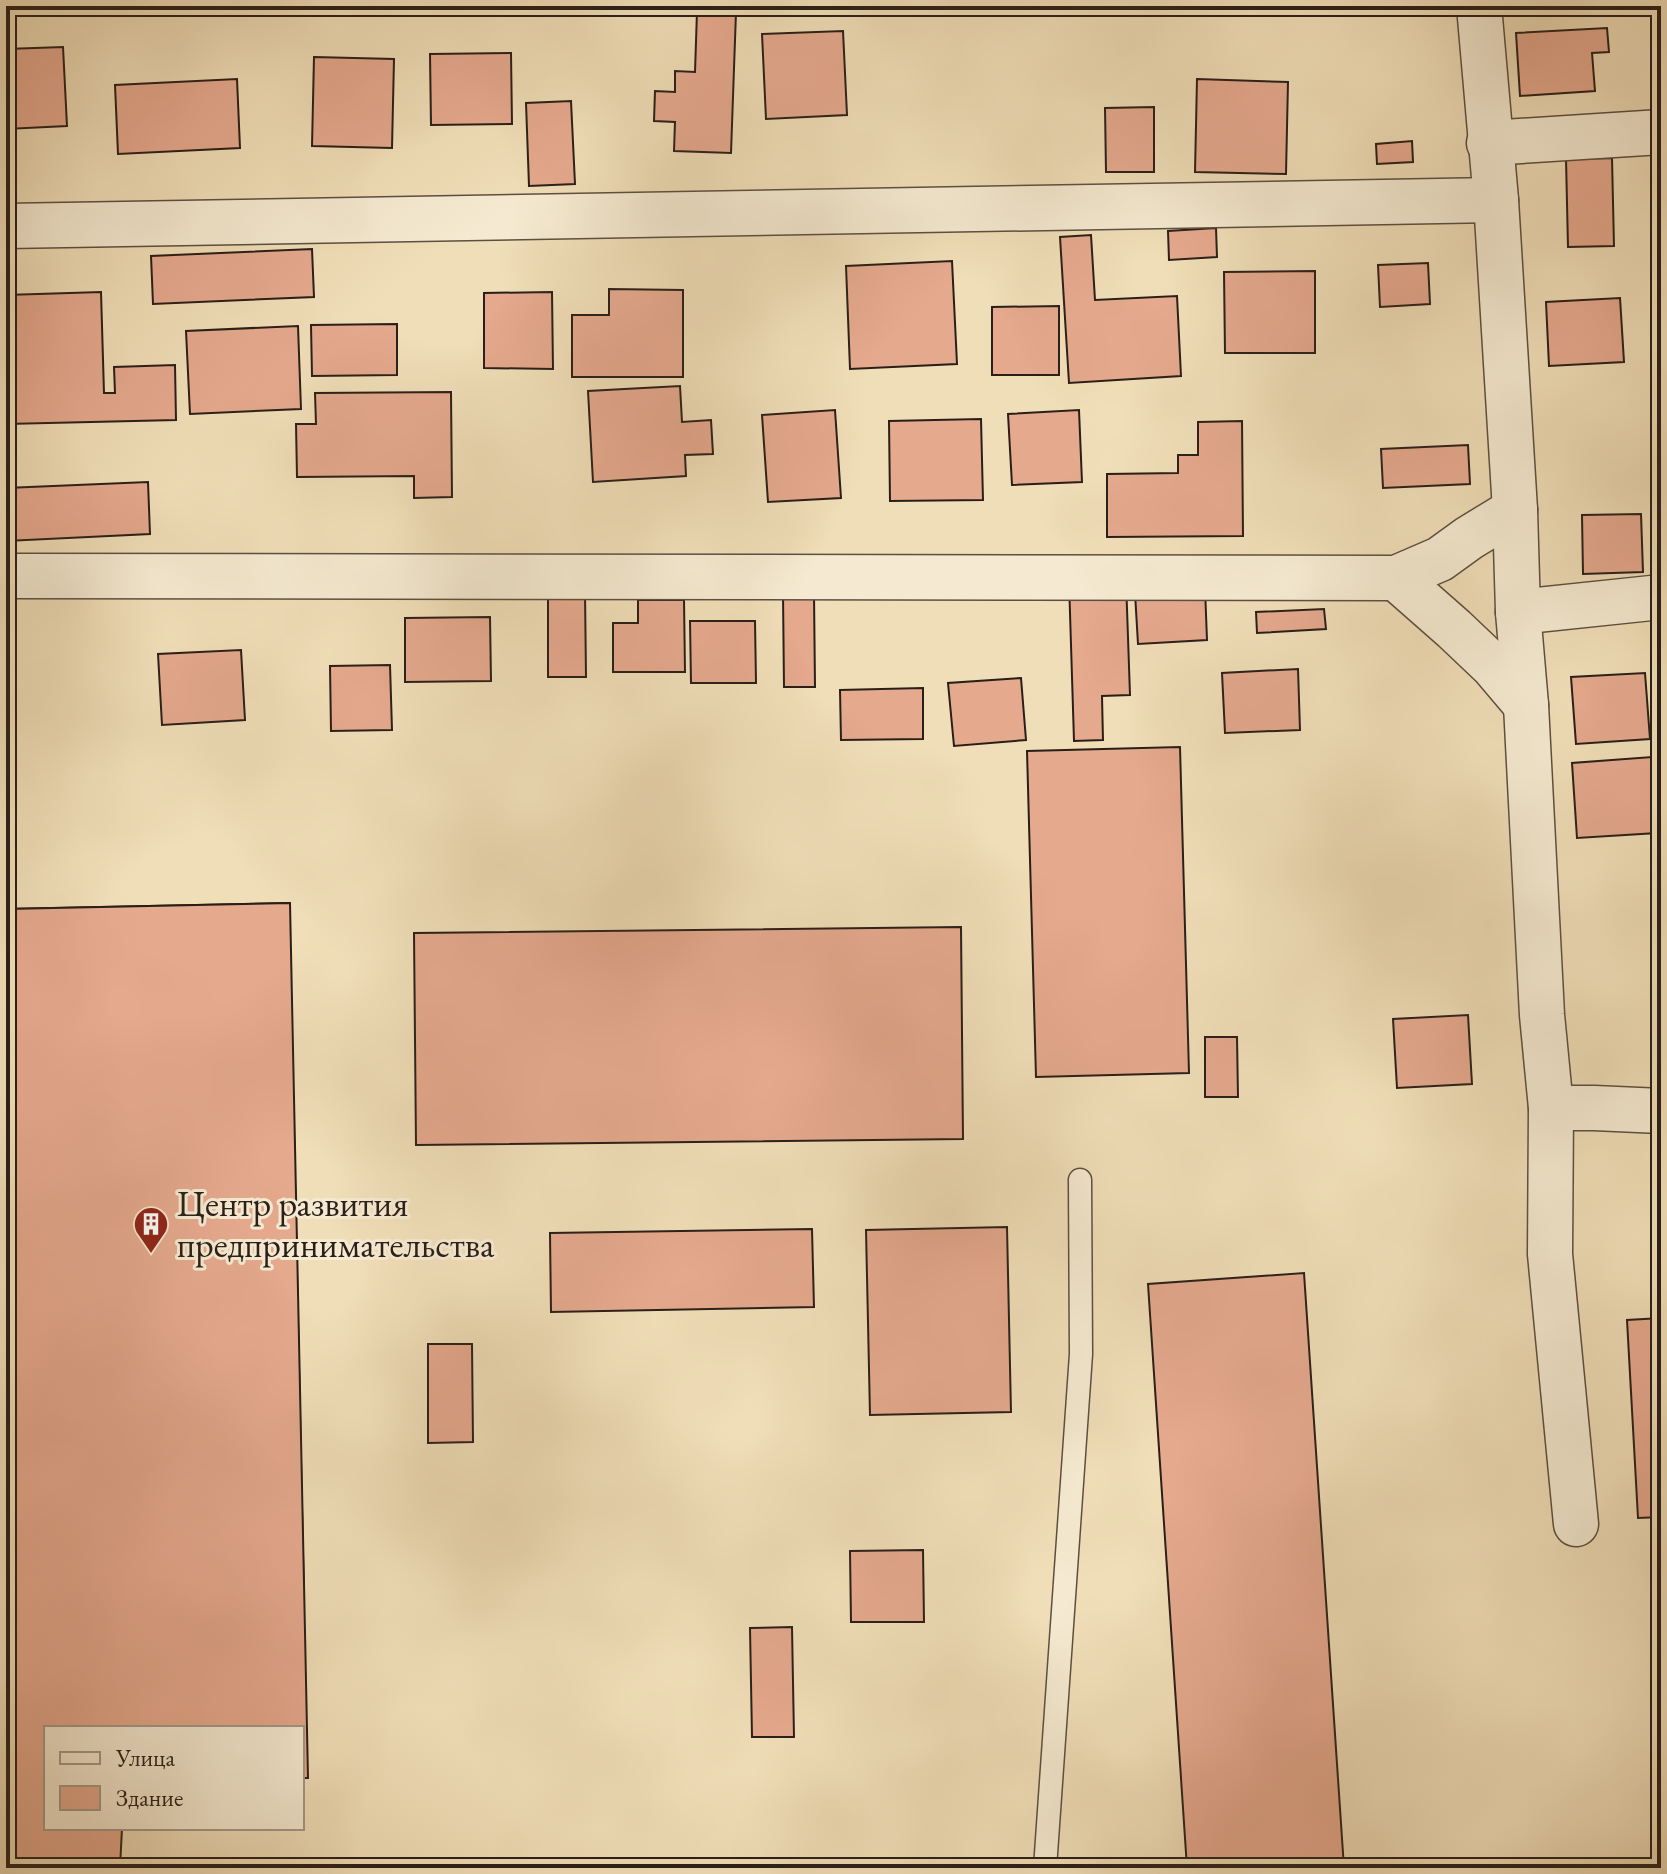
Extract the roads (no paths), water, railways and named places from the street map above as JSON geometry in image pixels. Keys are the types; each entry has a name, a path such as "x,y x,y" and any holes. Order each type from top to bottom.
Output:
{"street":[{"path":"1479,6 1496,200 1542,1015 1551,1108 1550,1254 1576,1524"},
{"path":"1489,143 1661,132"},
{"path":"6,226 1496,200"},
{"path":"6,576 1396,578 1440,559 1515,510"},
{"path":"1396,578 1493,666 1526,705"},
{"path":"1518,612 1661,597"},
{"path":"1551,1108 1661,1111"}],"lane":[{"path":"1045,1868 1081,1354 1080,1180"}],"place":[{"name":"Центр развития предпринимательства","path":"151,1255"}]}
